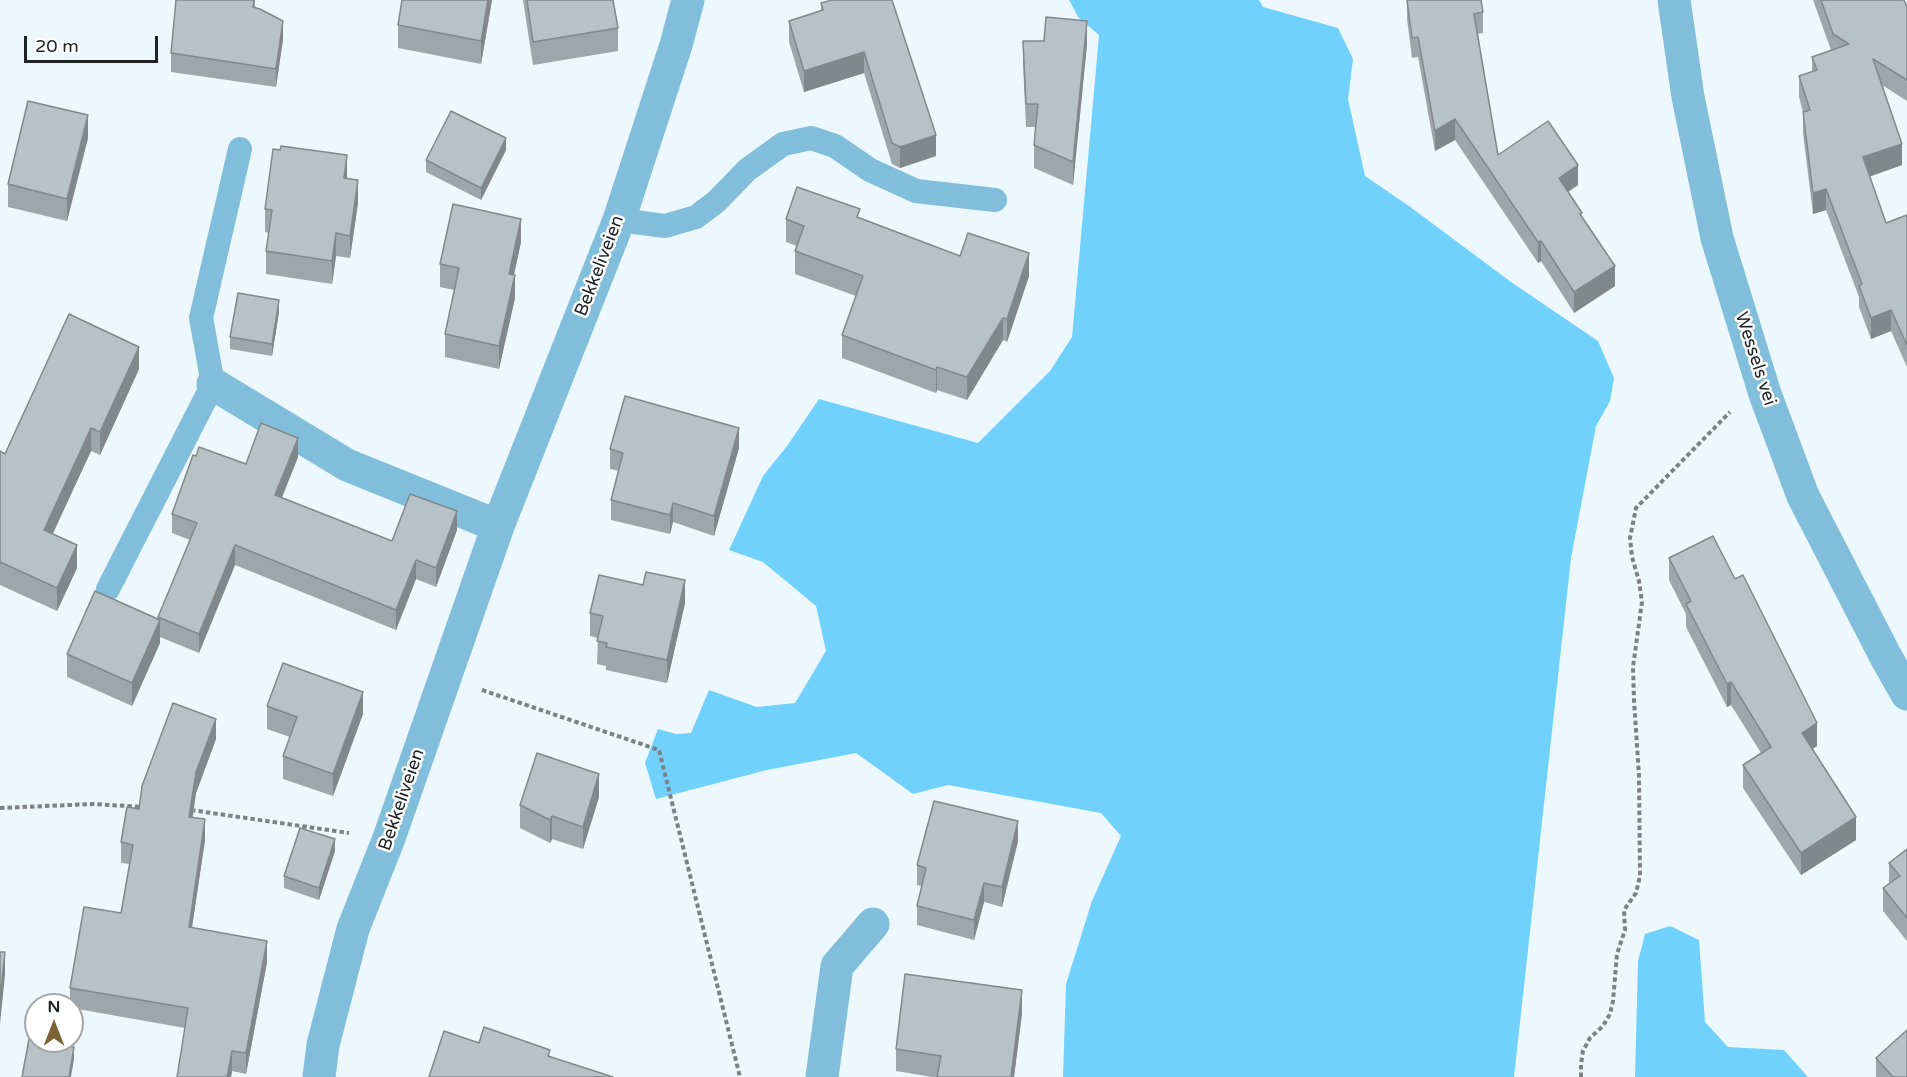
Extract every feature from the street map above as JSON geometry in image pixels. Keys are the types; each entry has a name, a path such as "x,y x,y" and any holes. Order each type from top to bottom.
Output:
{"street":[{"name":"Bekkeliveien","path":"318,1077 323,1045 353,929 389,838 498,526 619,220 676,45 688,0"},
{"name":"Wessels vei","path":"1674,0 1688,97 1717,238 1765,394 1803,496 1907,694"},
{"path":"213,384 347,465 498,526"},
{"path":"822,1077 837,966 873,924"}],"lane":[{"path":"619,220 665,226 696,217 717,201 747,170 783,144 811,138 835,146 870,170 916,191 995,200"},
{"path":"108,589 213,384 201,318 240,149"}],"path":[{"path":"1581,1077 1583,1051 1590,1038 1603,1026 1611,1014 1617,954 1625,930 1624,910 1636,893 1640,876 1639,776 1633,667 1642,602 1630,538 1636,508 1727,413 1765,394"},
{"path":"444,677 659,750 740,1077"},
{"path":"0,808 93,804 148,807"},
{"path":"181,809 389,838"}],"shaded area":[{"path":"1069,0 1259,0 1263,7 1338,28 1353,59 1348,99 1365,176 1511,282 1598,341 1614,378 1610,401 1596,426 1571,558 1514,1077 1063,1077 1066,984 1092,901 1121,836 1101,813 948,785 913,794 856,753 767,770 656,799 645,763 658,729 676,734 691,733 709,690 757,707 795,703 826,651 816,606 763,562 729,550 763,476 819,399 978,443 1050,371 1072,337 1099,35 1078,17"},
{"path":"1670,926 1699,940 1705,1022 1728,1047 1784,1050 1808,1077 1635,1077 1638,961 1645,934"}],"building":[{"path":"176,0 254,0 253,7 283,21 276,69 171,53"},
{"path":"402,0 488,0 481,41 398,25"},
{"path":"527,0 613,0 618,28 533,42"},
{"path":"832,0 892,0 936,135 900,147 892,143 864,52 804,71 789,21 823,10 821,3"},
{"path":"1407,0 1481,0 1483,12 1474,14 1498,155 1548,121 1578,165 1559,178 1615,266 1574,292 1455,119 1435,131 1418,37 1412,38"},
{"path":"1821,0 1904,0 1907,7 1907,80 1873,59 1902,144 1863,157 1886,223 1907,215 1907,345 1891,310 1871,318 1859,286 1862,284 1826,189 1813,193 1803,112 1810,110 1799,76 1817,70 1812,57 1849,44 1833,34"},
{"path":"1046,17 1087,21 1073,162 1034,145 1038,104 1026,104 1023,41 1044,41"},
{"path":"28,101 88,115 67,199 8,184"},
{"path":"451,111 506,138 481,188 426,160"},
{"path":"281,146 347,155 344,178 358,180 350,236 336,233 332,261 266,251 272,210 265,209 273,149 280,150"},
{"path":"797,187 860,209 857,217 960,256 968,233 1029,253 1007,319 1003,318 967,377 937,367 936,370 842,335 863,276 795,251 804,226 786,219"},
{"path":"453,204 521,219 509,274 515,275 499,346 445,334 459,268 440,264"},
{"path":"238,293 279,300 272,344 230,337"},
{"path":"69,314 139,347 100,432 91,428 44,530 77,545 57,588 0,562 0,451 5,454"},
{"path":"625,396 739,428 714,516 673,503 670,515 611,500 623,453 610,449"},
{"path":"261,423 298,438 275,495 392,541 410,494 457,511 436,568 416,560 396,610 235,545 199,634 158,617 197,523 172,514 193,455 196,456 199,447 246,464"},
{"path":"1713,536 1735,579 1743,575 1817,723 1802,733 1856,817 1801,853 1743,765 1771,747 1731,682 1727,684 1686,604 1691,601 1669,558"},
{"path":"646,572 685,580 667,660 606,647 607,643 597,641 603,616 590,613 599,575 643,585"},
{"path":"95,591 160,620 132,683 67,654"},
{"path":"283,663 363,692 333,774 283,756 297,717 267,706"},
{"path":"173,703 216,719 196,772 189,817 205,819 189,927 267,941 246,1053 232,1051 227,1077 177,1077 188,1008 70,988 84,907 121,913 133,845 121,842 127,807 139,809 142,786"},
{"path":"537,753 599,774 583,827 552,816 550,820 520,805"},
{"path":"934,801 1018,821 1002,887 984,883 974,920 917,906 926,868 917,865"},
{"path":"300,828 335,839 319,888 284,876"},
{"path":"1907,849 1907,918 1883,888 1900,876 1889,863"},
{"path":"0,952 5,952 0,1001"},
{"path":"905,974 1022,990 1011,1077 937,1077 941,1056 896,1049"},
{"path":"484,1027 550,1050 548,1056 613,1077 429,1077 444,1031 479,1043"},
{"path":"1907,1030 1907,1077 1893,1077 1876,1058"},
{"path":"26,1053 73,1053 69,1077 22,1077"}]}
